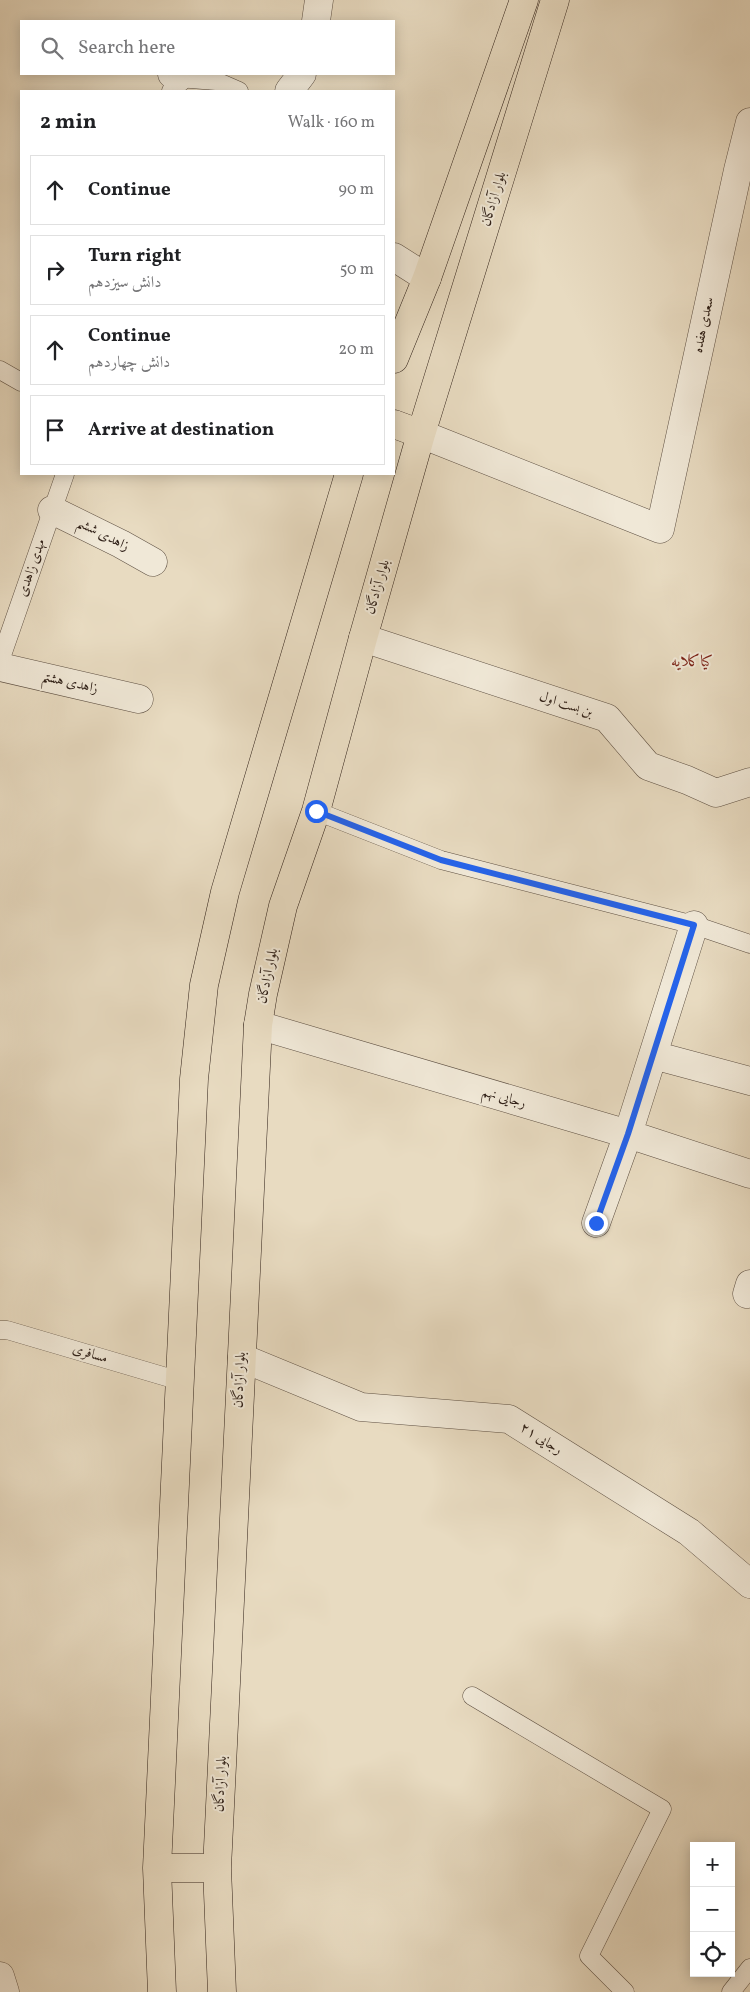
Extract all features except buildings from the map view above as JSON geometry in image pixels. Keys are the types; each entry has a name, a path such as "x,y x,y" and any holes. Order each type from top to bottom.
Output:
{"highway":[{"path":"395,357 427,278 524,0"},
{"name":"بلوار آزادگان","path":"222,1992 217,1868 258,1025 263,994 283,906 316,811 421,434 555,0"},
{"path":"395,424 421,434"},
{"path":"162,1992 157,1868 194,1079 204,985 225,892 349,475"},
{"path":"157,1868 217,1868"}],"street":[{"path":"316,20 320,0"},
{"path":"290,90 301,75"},
{"name":"سعدی هفده","path":"421,434 660,530 750,122"},
{"path":"395,258 427,278"},
{"name":"زاهدی ششم","path":"52,510 153,562"},
{"name":"بن بست اول","path":"363,638 607,718 648,766 716,793 750,782"},
{"name":"زاهدی هشتم","path":"1,658 139,699"},
{"path":"596,1223 628,1134 694,925"},
{"name":"رجایی نهم","path":"258,1025 628,1134 750,1174"},
{"path":"653,1055 750,1081"},
{"name":"رجایی ۲۱","path":"242,1358 361,1407 509,1419 689,1532 750,1584"},
{"path":"0,1976 5,1992"}],"lane":[{"path":"174,81 216,81 237,90"},
{"path":"0,370 20,381"},
{"name":"مهدی زاهدی","path":"1,658 64,475"},
{"path":"316,811 441,860 694,925 750,944"},
{"name":"مسافری","path":"0,1330 7,1330 180,1381"},
{"path":"472,1696 662,1809 588,1956 620,1988"},
{"path":"731,1992 750,1968"}],"district":[{"name":"کیاکلایه","path":"692,662"}],"route":[{"path":"316,811 441,860 694,925 628,1134 596,1223"}]}
